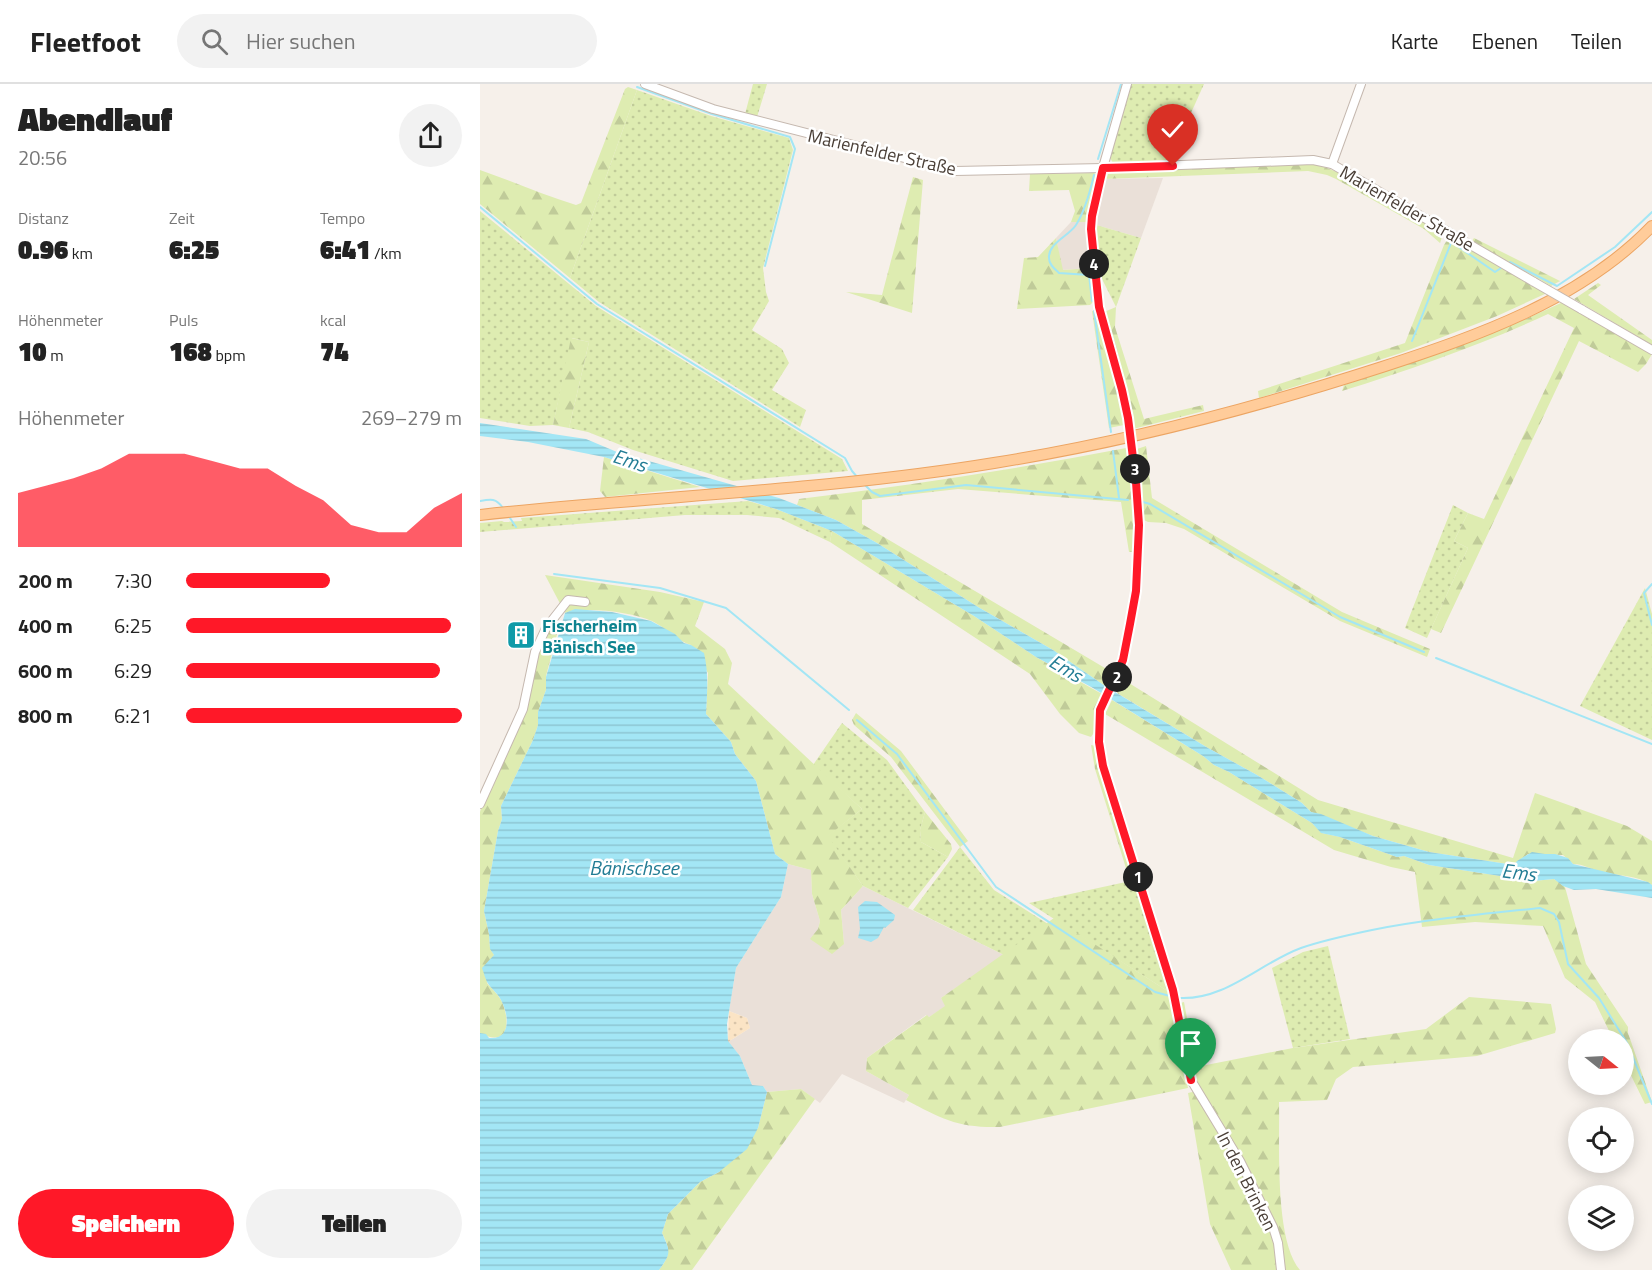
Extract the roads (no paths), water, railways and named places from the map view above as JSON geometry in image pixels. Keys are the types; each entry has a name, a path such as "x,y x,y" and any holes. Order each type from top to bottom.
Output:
{"main road":[{"path":"480,514 814,486 993,464 1108,442 1230,414 1436,349 1542,303 1601,270 1652,226"}],"street":[{"name":"Marienfelder Straße","path":"645,84 713,109 955,171 1313,160 1332,164 1652,350"},
{"name":"In den Brinken","path":"1127,84 1103,168 1091,229 1099,307 1128,418 1139,525 1136,591 1123,660 1100,710 1099,742 1103,766 1173,990 1191,1080 1240,1161 1269,1217 1278,1243 1281,1270"},
{"path":"1332,164 1361,84"},
{"path":"480,804 523,709 532,665 546,628 568,600 585,602"}],"water":[{"name":"Ems","path":"480,423 586,439 617,452 779,498 836,520 1053,650 1105,686 1257,775 1302,803 1311,812 1373,836 1429,852 1514,865 1532,852 1555,854 1568,858 1573,864 1648,882 1652,885 1652,898 1596,889 1574,890 1554,879 1533,881 1429,865 1321,833 1312,823 832,531 776,509 604,457 528,442 480,436"},
{"name":"Bänischsee","path":"575,609 612,612 651,621 704,653 707,676 706,714 731,742 735,754 756,781 775,854 788,864 781,897 736,968 727,1024 728,1041 740,1056 752,1085 763,1086 767,1092 758,1128 747,1149 719,1172 700,1182 668,1214 662,1233 667,1244 668,1256 659,1270 480,1270 480,1033 486,1034 489,1038 496,1038 505,1031 507,1020 501,999 487,982 482,968 494,955 490,949 484,911 502,819 501,806 538,725 538,712 546,690 546,677 565,613"},
{"path":"865,901 877,902 895,915 894,920 884,927 878,938 871,942 858,938 860,929 858,907"}],"waterway":[{"path":"1098,159 1121,84"},
{"path":"637,87 712,114 790,137 795,149 765,266"},
{"path":"1092,301 1089,275 1059,273 1051,265 1049,258 1052,248 1073,229 1079,220 1094,175"},
{"path":"480,207 597,304 845,458 858,478"},
{"path":"1510,262 1557,286 1615,247 1652,212"},
{"path":"1412,341 1451,243 1495,272 1501,268"},
{"path":"1094,311 1111,432"},
{"path":"1113,451 1119,498"},
{"path":"864,484 880,496 966,485 1128,500"},
{"path":"480,501 493,500 503,508"},
{"path":"1143,502 1150,504 1340,617 1424,652"},
{"path":"508,515 516,527"},
{"path":"554,574 660,588 726,608 849,710"},
{"path":"1652,584 1644,593 1652,625"},
{"path":"1436,658 1652,744"},
{"path":"857,720 897,754 996,887 1155,992 1170,996"},
{"path":"1180,998 1213,993 1301,948 1336,938 1414,923 1540,908 1554,914 1559,922 1568,964 1599,998 1627,1043 1652,1104"}],"place":[{"name":"Fischerheim Bänisch See","path":"521,635"}]}
